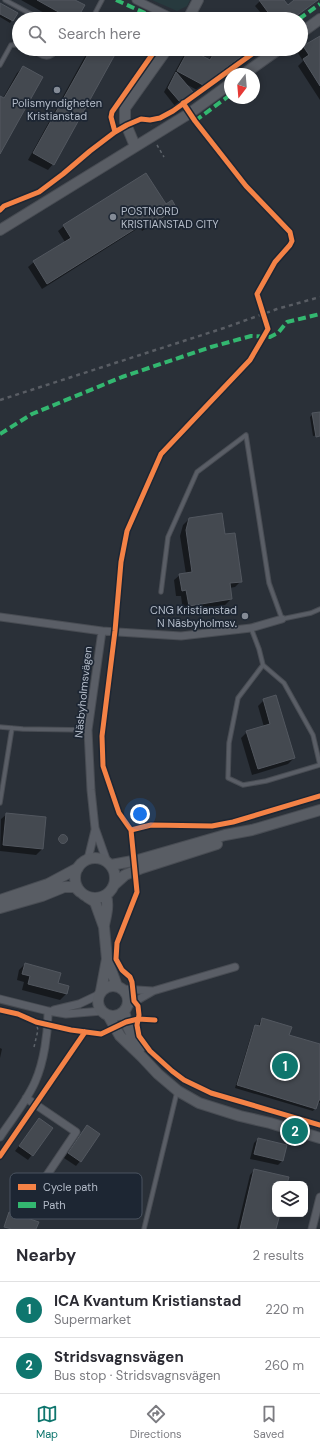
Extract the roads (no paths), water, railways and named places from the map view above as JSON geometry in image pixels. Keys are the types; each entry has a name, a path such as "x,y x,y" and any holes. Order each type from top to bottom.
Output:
{"street":[{"path":"136,0 161,12"},
{"path":"192,12 198,0"},
{"path":"308,28 320,19"},
{"path":"135,146 125,122 125,108 162,56"},
{"path":"252,68 269,56"},
{"path":"0,230 203,104 224,88"},
{"path":"0,617 102,631 181,636 251,628 282,618"},
{"name":"Näsbyholmsvägen","path":"102,631 88,730 91,790 95,828 109,864"},
{"path":"109,864 116,877 113,889 106,896 99,898 92,899 83,895 77,888 75,874 82,863 88,859 95,858 109,864 138,860 225,835 252,830 320,810"},
{"name":"Näsbyholmsvägen","path":"88,859 95,828"},
{"path":"115,884 125,874 228,841 252,830"},
{"path":"0,900 48,884 78,868"},
{"path":"0,908 42,896 64,887 75,887 83,895 95,902 104,927 107,959 98,1004 120,1036 158,1074 178,1091 199,1103 320,1138"},
{"path":"104,927 107,910 106,896"},
{"path":"107,959 120,988 127,996 126,1008 128,1027 142,1057"},
{"path":"0,999 66,1014 105,1013 117,1015 153,991 235,967"},
{"path":"48,1011 79,1004 100,993 106,987 111,986 153,991"},
{"path":"0,1137 35,1082 41,1063 48,1024 48,1011"},
{"path":"26,1098 76,1132 49,1173"},
{"path":"312,1229 320,1197"}],"lane":[{"path":"5,0 27,12"},
{"path":"96,12 102,0"},
{"path":"0,64 12,45"},
{"path":"161,592 168,537 197,472 246,435 269,583 282,618 311,613 320,609"},
{"path":"251,628 259,648 263,665 284,683 313,735 320,765 266,781 243,785 228,778 229,743 238,698 263,665"},
{"path":"0,727 88,730"},
{"path":"0,803 12,728"},
{"path":"144,1229 178,1091"}],"railway":[{"path":"0,400 224,328 277,309 320,297"}],"place":[{"name":"Polismyndigheten Kristianstad","path":"57,90"},
{"name":"POSTNORD KRISTIANSTAD CITY","path":"113,217"},
{"name":"CNG Kristianstad N Näsbyholmsv.","path":"245,616"},
{"name":"ICA Kvantum Kristianstad","path":"285,1066"},
{"name":"Stridsvagnsvägen","path":"295,1131"}]}
